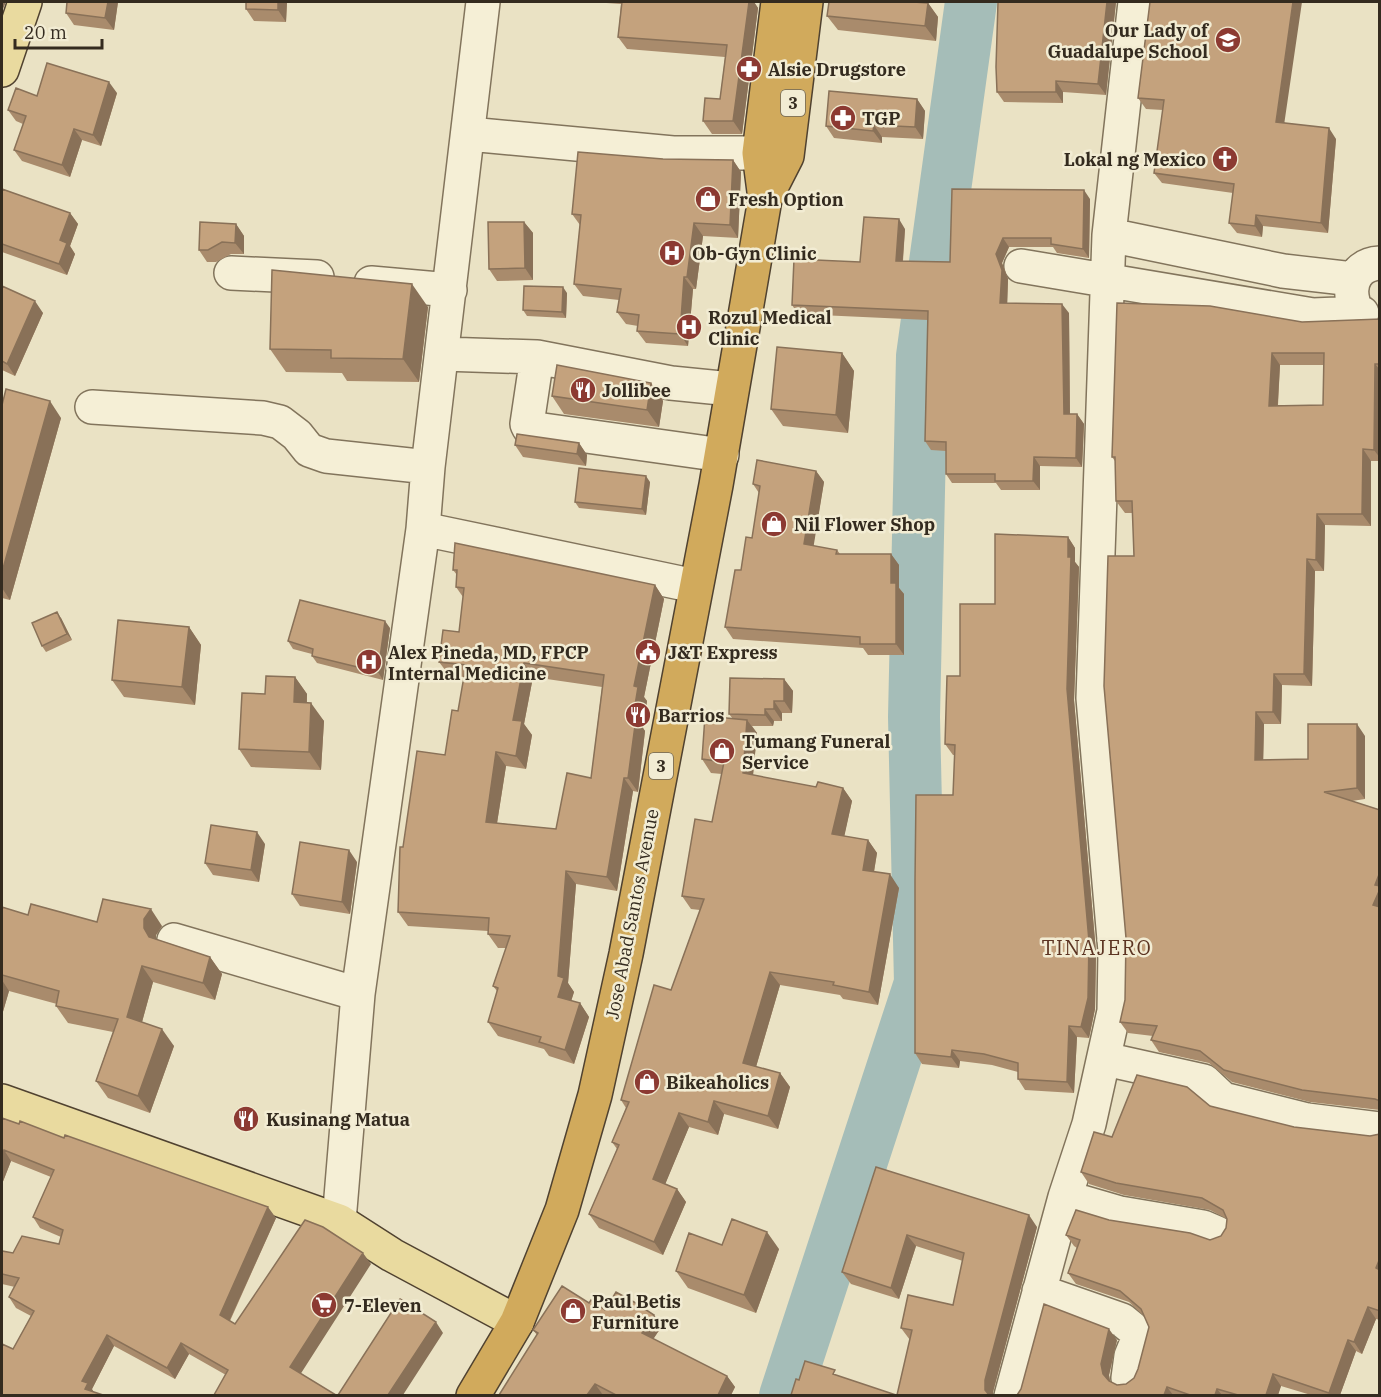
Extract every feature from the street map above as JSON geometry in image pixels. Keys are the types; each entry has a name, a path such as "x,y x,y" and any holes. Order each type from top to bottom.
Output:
{"highway":[{"name":"Jose Abad Santos Avenue","path":"765,200 759,153 778,2"},
{"name":"Jose Abad Santos Avenue","path":"473,1395 517,1322 562,1210 595,1095 626,954 695,585 722,455 731,389 765,200 787,156 806,2"}],"main road":[{"path":"2,70 25,2"},
{"path":"2,1101 339,1221 392,1255 517,1322"}],"street":[{"path":"339,1221 358,994 423,529 428,466 470,134 483,2"},
{"path":"1011,1395 1065,1197 1089,1124 1106,1059 1114,1011 1115,951 1093,698 1109,235 1135,2"},
{"path":"470,134 673,153 759,153"},
{"path":"1109,235 1315,276 1366,271"},
{"path":"1022,266 1313,315 1371,316"},
{"path":"1366,271 1351,292 1354,304 1371,316"},
{"path":"231,273 294,274 450,290"},
{"path":"442,354 537,357 671,383 731,389"},
{"path":"537,357 527,424 529,428 722,455"},
{"path":"92,407 263,418 280,422 297,435 309,450 326,456 428,466"},
{"path":"423,529 695,585"},
{"path":"174,940 358,994"},
{"path":"1106,1059 1204,1082 1223,1099 1307,1120 1380,1129"},
{"path":"1065,1197 1120,1213 1203,1227 1217,1233"},
{"path":"1039,1291 1122,1320 1133,1329 1138,1340 1131,1356 1128,1378"}],"building":[{"path":"67,2 108,2 105,18 66,13"},
{"path":"246,2 278,2 278,10 246,9"},
{"path":"622,2 749,2 733,121 703,121 705,98 720,99 727,45 618,37"},
{"path":"829,2 928,3 925,26 827,16"},
{"path":"998,2 1107,2 1098,84 1056,81 1056,92 997,92"},
{"path":"1150,2 1293,2 1276,122 1329,128 1321,223 1256,215 1255,226 1229,223 1234,184 1154,173 1164,100 1138,98"},
{"path":"47,63 109,82 93,135 74,129 62,165 14,150 26,116 8,110 16,88 37,96"},
{"path":"829,91 917,99 915,127 874,125 873,131 826,126"},
{"path":"578,152 663,159 733,160 730,225 694,223 687,277 684,277 680,334 637,331 639,315 617,312 621,289 574,284 581,215 572,214"},
{"path":"2,189 70,213 60,240 67,243 59,264 2,244"},
{"path":"952,189 1084,190 1083,249 1051,244 1051,238 1003,238 996,254 1002,270 1000,303 1062,304 1064,414 1077,414 1076,458 1034,457 1033,481 995,481 995,474 946,474 946,442 925,441 928,311 792,305 794,259 860,262 864,217 899,219 896,261 950,262"},
{"path":"200,222 236,224 235,243 222,242 208,250 199,250"},
{"path":"488,222 524,222 525,268 489,269"},
{"path":"272,270 412,284 403,359 331,358 331,350 270,349"},
{"path":"2,286 35,301 7,364 2,361"},
{"path":"524,286 563,287 562,312 523,310"},
{"path":"1117,303 1210,306 1302,322 1380,319 1380,364 1375,364 1374,450 1363,449 1362,514 1317,514 1316,560 1307,559 1304,674 1274,674 1273,712 1256,712 1255,760 1308,759 1308,724 1357,724 1357,788 1324,792 1380,810 1380,872 1375,885 1380,886 1380,889 1373,905 1380,907 1380,1101 1302,1090 1224,1070 1200,1051 1151,1040 1157,1026 1120,1022 1125,1000 1126,938 1104,686 1108,556 1134,556 1132,501 1116,501 1115,457 1112,457","holes":["1272,353 1324,353 1323,405 1269,406"]},
{"path":"777,347 842,353 836,415 771,409"},
{"path":"557,365 651,383 647,410 552,396"},
{"path":"6,389 50,401 2,572 2,405"},
{"path":"517,434 579,443 577,454 515,445"},
{"path":"757,460 816,471 804,544 837,550 836,554 891,554 891,583 896,583 896,644 860,644 860,637 725,627 735,570 741,570 746,537 752,538 760,486 753,484"},
{"path":"579,468 646,476 642,509 575,502"},
{"path":"995,534 1068,537 1068,557 1071,557 1067,689 1089,941 1088,998 1081,1027 1069,1026 1067,1082 1018,1079 1018,1063 984,1054 952,1050 951,1057 915,1053 916,795 953,795 955,745 945,744 947,676 960,676 960,604 995,604"},
{"path":"455,543 655,585 634,686 638,687 633,717 636,718 628,778 624,778 607,877 566,871 558,976 564,978 558,997 580,1003 565,1050 539,1042 541,1037 488,1022 498,988 493,986 510,936 488,934 489,918 398,912 400,847 403,847 417,751 445,755 452,710 458,711 466,665 439,662 443,630 459,632 464,588 456,587 457,570 453,570","holes":["524,663 604,675 591,778 567,773 556,829 486,822 496,752 516,756 522,721 513,720"]},
{"path":"300,600 385,621 378,672 312,656 313,649 288,641"},
{"path":"57,612 67,634 42,646 32,623"},
{"path":"118,620 189,627 182,687 112,680"},
{"path":"266,676 295,677 294,702 311,703 309,752 239,749 242,693 265,694"},
{"path":"730,678 784,679 784,701 774,701 774,709 765,709 765,715 729,714"},
{"path":"705,716 747,720 743,773 816,787 818,782 843,788 832,834 868,840 863,870 890,874 869,992 833,985 834,982 770,972 743,1063 780,1073 768,1116 714,1101 708,1122 679,1113 653,1179 677,1189 654,1242 589,1214 619,1145 612,1142 629,1102 621,1100 654,985 671,990 704,899 682,896 695,819 712,822 724,762 702,759"},
{"path":"211,825 257,832 251,870 205,863"},
{"path":"300,842 349,850 342,902 292,894"},
{"path":"103,899 151,909 144,919 144,928 149,937 210,957 203,983 142,966 127,1017 162,1029 138,1096 96,1081 118,1019 56,1006 59,991 2,975 2,907 28,915 31,904 97,922"},
{"path":"1137,1075 1187,1087 1210,1106 1294,1127 1370,1136 1380,1134 1380,1258 1376,1268 1380,1270 1380,1311 1368,1307 1354,1342 1348,1340 1329,1393 1273,1374 1266,1395 1238,1395 1217,1389 1215,1395 1190,1395 1167,1387 1164,1395 1017,1395 1021,1389 1044,1304 1109,1329 1101,1364 1103,1374 1109,1381 1117,1385 1126,1384 1134,1378 1138,1369 1149,1327 1141,1309 1120,1291 1068,1273 1080,1240 1066,1235 1076,1210 1109,1220 1190,1233 1210,1240 1221,1236 1226,1228 1227,1219 1223,1210 1202,1198 1116,1183 1081,1172 1094,1132 1112,1137"},
{"path":"2,1118 19,1124 20,1121 64,1138 65,1135 268,1207 220,1315 235,1324 305,1220 323,1227 363,1253 290,1367 336,1395 214,1395 228,1370 181,1343 167,1368 107,1335 82,1381 88,1383 85,1389 103,1395 2,1395 2,1344 13,1349 34,1311 9,1297 19,1278 2,1274 2,1251 13,1253 22,1236 59,1244 63,1230 33,1217 54,1170 4,1150 2,1156"},
{"path":"876,1167 1029,1215 985,1380 985,1390 989,1395 897,1395 912,1330 901,1328 908,1295 953,1305 964,1253 907,1235 891,1288 842,1272"},
{"path":"732,1219 767,1232 744,1295 676,1271 689,1233 722,1245"},
{"path":"562,1286 589,1303 591,1300 605,1310 616,1292 654,1315 642,1333 727,1376 718,1395 616,1395 595,1384 587,1395 499,1395 538,1333 533,1330"},
{"path":"400,1299 436,1322 388,1395 338,1395"},
{"path":"805,1361 835,1370 833,1374 896,1395 791,1395"}],"waterway":[{"path":"785,1396 920,983 914,717 922,356 971,2"}],"place":[{"name":"Our Lady of Guadalupe School","path":"1228,40"},
{"name":"Alsie Drugstore","path":"749,69"},
{"name":"TGP","path":"843,118"},
{"name":"Lokal ng Mexico","path":"1225,159"},
{"name":"Fresh Option","path":"708,199"},
{"name":"Ob-Gyn Clinic","path":"672,253"},
{"name":"Rozul Medical Clinic","path":"689,327"},
{"name":"Jollibee","path":"583,390"},
{"name":"Nil Flower Shop","path":"774,524"},
{"name":"J&T Express","path":"648,652"},
{"name":"Alex Pineda, MD, FPCP Internal Medicine","path":"369,662"},
{"name":"Barrios","path":"638,715"},
{"name":"Tumang Funeral Service","path":"722,751"},
{"name":"Bikeaholics","path":"647,1082"},
{"name":"Kusinang Matua","path":"246,1119"},
{"name":"7-Eleven","path":"324,1305"},
{"name":"Paul Betis Furniture","path":"573,1311"}],"district":[{"name":"TINAJERO","path":"1097,947"}]}
